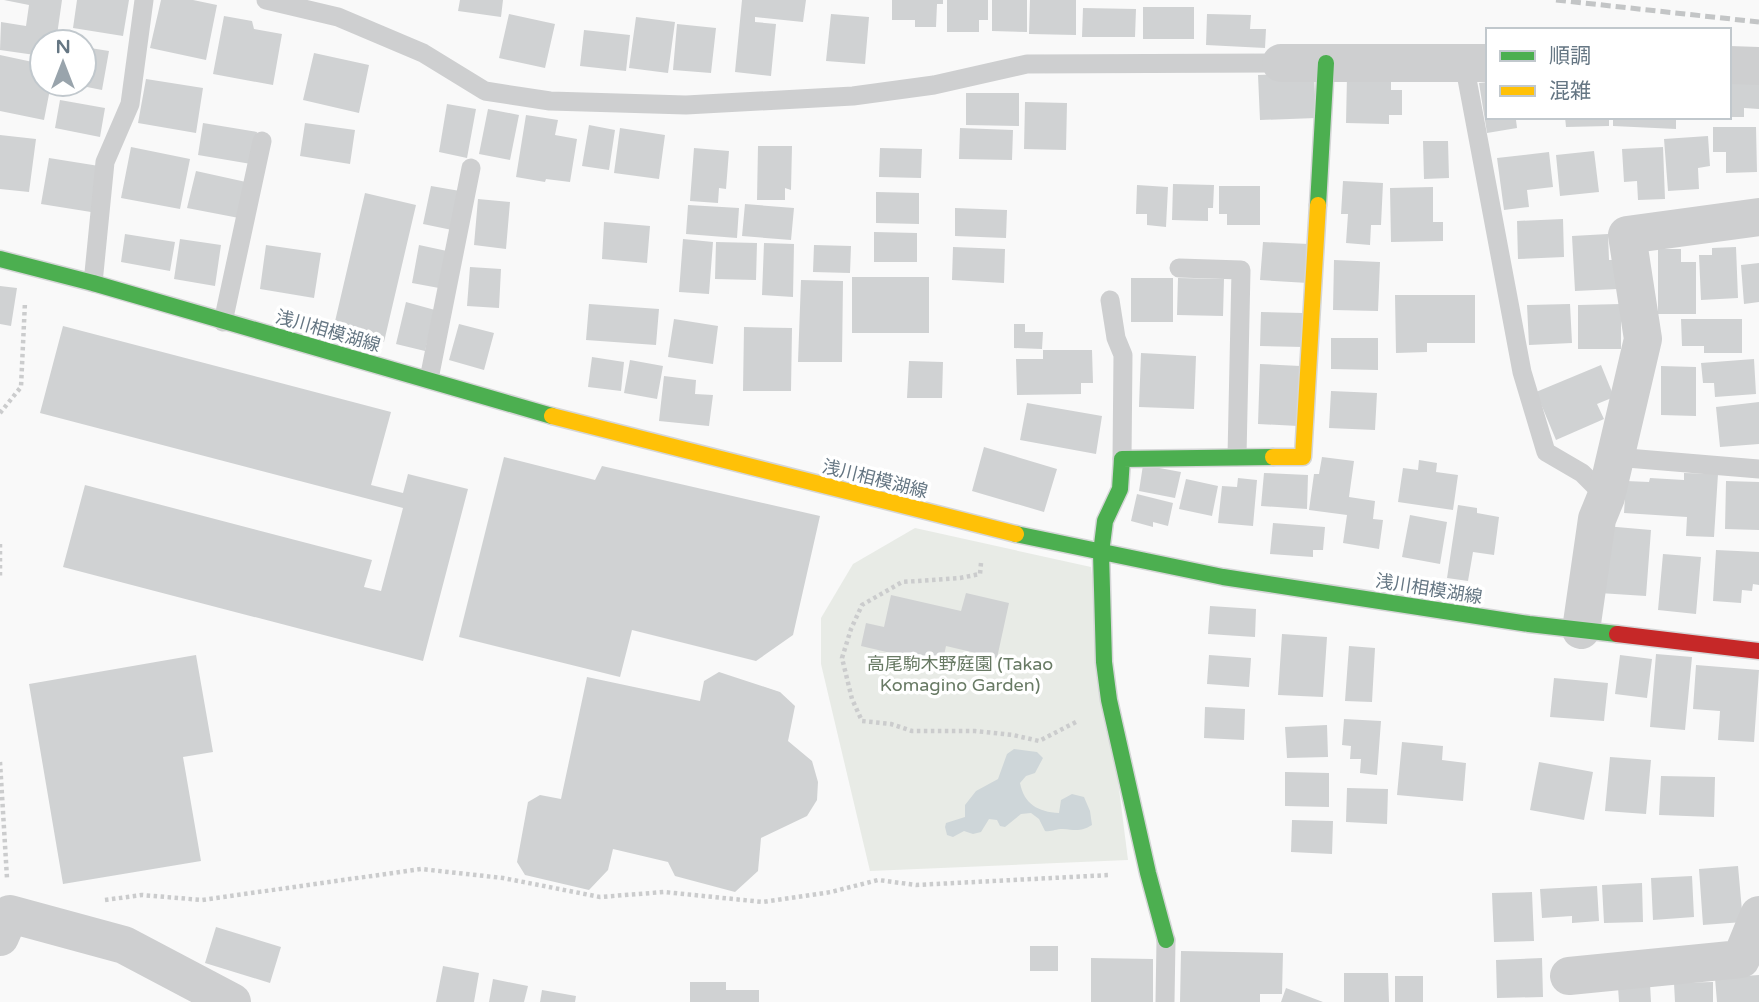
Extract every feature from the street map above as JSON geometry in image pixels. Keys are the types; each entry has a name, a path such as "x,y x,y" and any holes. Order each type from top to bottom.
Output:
{"main road":[{"path":"1166,940 1109,701 1102,641 1101,553 1105,521 1120,489 1122,459 1303,457 1326,64"},
{"name":"浅川相模湖線","path":"0,259 24,263 550,415 984,527 1223,577 1581,630 1759,651"}],"street":[{"path":"1281,64 1476,63"},
{"path":"1731,65 1759,66"},
{"path":"1581,630 1597,519 1606,496 1643,339 1627,235 1759,217"},
{"path":"1569,976 1741,959 1759,915"},
{"path":"5,925 124,945 232,1002"}],"lane":[{"path":"93,283 105,162 130,104 144,0"},
{"path":"266,0 338,17 423,53 485,91 550,101 687,105 853,96 934,85 1027,64 1281,64"},
{"path":"1476,63 1522,372 1546,452 1582,472 1606,496"},
{"path":"223,322 262,141"},
{"path":"429,379 471,167"},
{"path":"1179,268 1241,270 1237,456"},
{"path":"1110,300 1116,338 1123,355 1122,459"},
{"path":"1615,457 1759,469"},
{"path":"1165,1002 1166,940"}],"path":[{"path":"0,413 20,387 25,327 24,263"},
{"path":"984,527 980,574 902,582 862,605 850,629 842,658 852,699 862,721 891,724 912,731 975,732 1013,735 1039,741 1063,730 1109,701"},
{"path":"0,544 0,578"},
{"path":"0,762 5,925"},
{"path":"102,901 142,895 202,900 421,869 503,877 600,897 664,892 763,902 831,892 878,880 916,884 1148,873"}],"green space":[{"name":"高尾駒木野庭園 (Takao Komagino Garden)","path":"915,528 1091,567 1128,860 870,871 821,664 821,618 853,564"}],"shaded area":[{"path":"1014,749 1037,752 1043,758 1035,773 1026,776 1020,783 1033,806 1059,813 1061,800 1072,794 1084,797 1092,825 1081,830 1045,831 1039,819 1031,813 1021,814 1005,827 1000,826 997,820 989,819 981,832 973,834 964,831 953,837 947,835 946,823 965,817 965,805 976,791 998,779 1007,754"}],"building":[{"path":"4,0 62,0 58,28 28,28 28,54 0,50 1,22 26,26 29,5"},
{"path":"77,0 129,0 123,36 98,32 98,28 73,28"},
{"path":"161,0 193,0 217,5 206,60 150,48"},
{"path":"460,0 503,0 501,17 458,11"},
{"path":"742,0 806,0 803,22 755,17 755,22 776,24 771,76 735,72"},
{"path":"892,0 943,0 943,4 937,4 936,27 915,27 915,20 892,20"},
{"path":"947,0 988,0 988,20 979,20 979,32 947,32"},
{"path":"992,0 1027,0 1027,32 992,31"},
{"path":"1030,0 1076,0 1076,35 1029,34"},
{"path":"1143,7 1194,7 1194,39 1143,39"},
{"path":"1083,8 1136,9 1135,37 1082,37"},
{"path":"509,14 555,24 545,68 499,58"},
{"path":"831,14 869,17 865,64 826,61"},
{"path":"1207,14 1251,15 1250,29 1266,29 1265,48 1206,45"},
{"path":"224,16 252,21 254,29 282,34 273,85 213,74"},
{"path":"636,17 675,22 668,73 629,68"},
{"path":"677,24 716,28 711,73 673,70"},
{"path":"584,30 630,35 626,71 580,66"},
{"path":"98,49 109,51 102,90 98,89"},
{"path":"314,53 369,65 359,113 303,100"},
{"path":"0,55 28,61 28,98 48,98 44,120 0,111"},
{"path":"1314,73 1316,118 1260,120 1258,75"},
{"path":"1347,76 1391,76 1391,90 1402,90 1402,115 1389,115 1389,124 1346,123"},
{"path":"146,79 203,88 196,133 138,123"},
{"path":"1731,81 1759,82 1759,109 1744,108 1744,117 1731,117"},
{"path":"1486,82 1486,119 1519,119 1516,120 1517,128 1487,133 1479,83"},
{"path":"966,93 1019,93 1019,126 966,125"},
{"path":"60,100 105,108 100,137 55,128"},
{"path":"1025,102 1067,103 1066,150 1024,149"},
{"path":"447,104 476,109 467,158 439,152"},
{"path":"488,109 519,115 510,160 479,154"},
{"path":"526,115 558,120 555,135 577,139 570,182 546,179 545,182 516,177"},
{"path":"1565,119 1609,119 1609,126 1566,127"},
{"path":"1613,119 1676,119 1676,129 1613,126"},
{"path":"203,123 257,132 251,164 198,155"},
{"path":"305,123 355,130 350,164 300,156"},
{"path":"589,125 615,130 609,170 582,166"},
{"path":"1713,127 1756,127 1757,172 1726,173 1726,152 1713,152"},
{"path":"620,128 665,135 659,179 614,173"},
{"path":"960,128 1013,130 1012,160 959,159"},
{"path":"0,135 36,139 29,192 0,189"},
{"path":"1708,136 1710,166 1698,168 1699,189 1668,191 1664,139"},
{"path":"1423,141 1448,141 1449,178 1424,179"},
{"path":"758,146 792,146 791,190 785,188 785,200 757,200"},
{"path":"131,147 190,159 180,209 121,198"},
{"path":"1663,147 1665,199 1638,200 1637,181 1624,182 1622,149"},
{"path":"694,148 729,151 726,189 719,188 718,203 690,201"},
{"path":"880,148 922,149 921,178 879,177"},
{"path":"1594,151 1599,192 1560,196 1556,155"},
{"path":"1549,152 1553,187 1527,190 1529,207 1504,210 1497,158"},
{"path":"49,158 99,166 91,212 41,204"},
{"path":"196,171 246,182 239,218 187,208"},
{"path":"1343,181 1383,183 1381,225 1371,225 1370,245 1346,243 1348,214 1341,214"},
{"path":"1173,184 1214,185 1213,208 1208,208 1208,221 1172,220"},
{"path":"1137,185 1168,187 1166,227 1147,225 1147,214 1136,214"},
{"path":"431,186 460,191 452,230 423,224"},
{"path":"1219,186 1260,186 1260,225 1227,225 1227,214 1219,214"},
{"path":"1433,187 1433,222 1443,222 1443,241 1391,242 1390,188"},
{"path":"876,192 919,193 919,224 876,223"},
{"path":"365,193 416,205 384,342 333,330"},
{"path":"478,199 510,202 506,249 474,245"},
{"path":"745,204 794,208 791,240 742,236"},
{"path":"688,205 739,208 737,238 686,234"},
{"path":"955,208 1007,210 1006,238 955,236"},
{"path":"1563,219 1564,257 1518,259 1517,221"},
{"path":"604,222 650,226 647,263 602,259"},
{"path":"874,232 917,233 917,262 874,262"},
{"path":"125,234 175,242 170,271 121,262"},
{"path":"1608,234 1609,260 1617,260 1618,289 1575,291 1572,236"},
{"path":"180,239 221,245 215,286 174,279"},
{"path":"683,239 713,242 709,294 679,292"},
{"path":"716,242 757,243 756,280 715,279"},
{"path":"1263,242 1309,244 1308,283 1260,280"},
{"path":"764,243 794,244 793,297 762,295"},
{"path":"266,245 321,253 314,298 260,289"},
{"path":"419,245 447,251 439,288 412,283"},
{"path":"814,245 851,246 850,273 813,272"},
{"path":"953,247 1005,249 1004,283 952,280"},
{"path":"1736,247 1738,298 1701,300 1699,255 1712,255 1712,248"},
{"path":"1658,249 1681,249 1681,262 1696,262 1696,314 1658,314"},
{"path":"1334,260 1380,262 1378,311 1333,310"},
{"path":"1759,263 1759,302 1744,304 1741,265"},
{"path":"470,267 501,269 499,308 467,306"},
{"path":"852,277 929,277 929,333 852,333"},
{"path":"1131,278 1173,278 1173,322 1131,322"},
{"path":"1178,278 1224,279 1223,316 1177,315"},
{"path":"801,280 843,281 842,362 798,362"},
{"path":"0,286 17,288 11,326 0,324"},
{"path":"1395,295 1475,295 1475,343 1427,343 1427,352 1396,353"},
{"path":"406,302 435,310 425,351 396,344"},
{"path":"589,304 659,309 656,345 586,340"},
{"path":"1570,304 1572,343 1529,345 1527,305"},
{"path":"1621,304 1621,349 1578,349 1578,305"},
{"path":"1261,312 1303,313 1303,347 1260,346"},
{"path":"674,319 718,326 713,364 668,357"},
{"path":"1681,319 1742,319 1742,353 1704,353 1704,346 1682,346"},
{"path":"459,324 494,333 484,370 449,360"},
{"path":"1014,324 1025,324 1025,332 1043,332 1042,349 1014,348"},
{"path":"63,326 391,412 371,485 403,493 408,474 468,489 423,661 63,567 85,485 372,560 364,587 381,591 403,508 40,413"},
{"path":"744,327 792,328 791,391 743,391"},
{"path":"1331,338 1378,338 1378,370 1331,369"},
{"path":"1043,350 1092,350 1093,383 1081,383 1081,394 1017,395 1016,359 1043,359"},
{"path":"1141,353 1196,356 1194,409 1139,407"},
{"path":"592,357 624,362 621,391 588,387"},
{"path":"1754,359 1756,394 1715,397 1714,383 1703,383 1701,363"},
{"path":"630,360 663,366 657,399 624,393"},
{"path":"909,361 943,362 942,398 907,398"},
{"path":"1260,364 1300,366 1298,426 1258,424"},
{"path":"1601,365 1614,397 1597,404 1604,419 1556,440 1536,392"},
{"path":"1661,366 1696,367 1696,416 1661,415"},
{"path":"664,376 696,380 695,394 713,395 709,426 659,421"},
{"path":"1331,391 1377,393 1375,430 1329,428"},
{"path":"1759,402 1759,444 1720,447 1716,407"},
{"path":"1027,403 1102,416 1096,454 1020,440"},
{"path":"984,447 1057,469 1044,512 972,491"},
{"path":"504,457 595,480 602,466 820,516 793,635 756,661 632,630 620,677 459,637"},
{"path":"1322,457 1354,461 1349,497 1375,501 1373,519 1383,520 1379,549 1343,543 1347,515 1309,510 1314,474 1319,474"},
{"path":"1419,460 1437,463 1436,472 1458,475 1453,510 1398,502 1403,468 1418,470"},
{"path":"1143,465 1181,472 1175,498 1139,491"},
{"path":"1264,473 1308,475 1307,509 1261,506"},
{"path":"1684,473 1718,474 1714,537 1686,536 1687,517 1624,513 1626,481 1649,482 1650,478 1684,480"},
{"path":"1238,478 1257,480 1253,526 1218,523 1222,486 1237,487"},
{"path":"1186,479 1218,486 1212,516 1179,509"},
{"path":"1726,481 1759,482 1759,530 1725,529"},
{"path":"1137,494 1173,503 1168,526 1153,522 1153,527 1131,521"},
{"path":"1458,505 1477,508 1477,513 1499,517 1494,555 1473,552 1468,581 1447,578"},
{"path":"1410,515 1447,522 1440,564 1402,557"},
{"path":"1273,523 1325,527 1323,550 1313,550 1313,557 1270,554"},
{"path":"1605,526 1651,530 1646,596 1599,593"},
{"path":"1716,550 1759,552 1759,585 1753,584 1752,591 1742,590 1741,603 1713,601"},
{"path":"1663,554 1701,557 1696,614 1658,610"},
{"path":"966,593 1009,603 997,658 946,646 942,665 861,646 866,623 884,627 891,595 961,611"},
{"path":"1210,606 1256,609 1255,637 1208,634"},
{"path":"1282,634 1327,637 1323,697 1278,695"},
{"path":"1349,646 1375,648 1372,702 1345,701"},
{"path":"1656,654 1692,657 1685,730 1650,727"},
{"path":"196,655 213,752 183,757 201,861 63,884 29,684"},
{"path":"1209,655 1251,658 1249,687 1207,684"},
{"path":"1620,655 1652,659 1647,698 1615,694"},
{"path":"1696,665 1759,670 1754,742 1718,740 1720,711 1693,709"},
{"path":"719,672 780,692 795,706 788,741 812,761 818,782 817,800 807,816 761,838 758,871 735,892 675,876 668,862 613,849 608,870 589,890 525,875 517,862 528,802 540,795 561,799 587,677 700,701 704,681"},
{"path":"1554,678 1608,683 1604,721 1550,717"},
{"path":"1205,707 1245,709 1244,740 1204,738"},
{"path":"1344,719 1381,721 1377,775 1360,773 1361,759 1350,759 1351,746 1342,745"},
{"path":"1327,725 1328,757 1287,758 1285,727"},
{"path":"1402,742 1443,746 1442,760 1466,763 1463,801 1397,795"},
{"path":"1610,757 1651,760 1646,814 1605,811"},
{"path":"1539,762 1593,772 1584,820 1530,810"},
{"path":"1285,772 1329,773 1329,807 1285,806"},
{"path":"1661,776 1715,777 1714,817 1659,815"},
{"path":"1347,788 1388,789 1387,824 1346,822"},
{"path":"1292,820 1333,821 1332,854 1291,852"},
{"path":"1738,866 1743,922 1703,925 1699,869"},
{"path":"1692,876 1694,917 1653,920 1651,878"},
{"path":"1642,883 1643,922 1604,923 1602,885"},
{"path":"1597,886 1599,921 1572,923 1572,916 1542,918 1540,889"},
{"path":"1532,892 1534,941 1494,942 1492,893"},
{"path":"216,927 281,947 270,983 205,963"},
{"path":"1030,946 1058,946 1058,971 1030,971"},
{"path":"1181,951 1283,953 1282,994 1260,994 1260,1002 1180,1002"},
{"path":"1091,958 1153,959 1153,1002 1091,1002"},
{"path":"1542,958 1543,997 1497,998 1496,960"},
{"path":"443,966 479,973 474,1002 436,1002"},
{"path":"1344,973 1388,973 1389,1002 1344,1002"},
{"path":"1759,975 1759,1002 1717,1002 1715,978"},
{"path":"1395,976 1423,976 1423,1002 1395,1002"},
{"path":"493,979 528,986 524,1002 489,1002"},
{"path":"690,982 726,982 726,990 759,990 759,1002 690,1002"},
{"path":"1713,982 1713,1002 1675,1002 1674,983"},
{"path":"1650,984 1651,1002 1619,1002 1618,987"},
{"path":"1286,988 1323,1002 1281,1002"},
{"path":"542,990 576,996 575,1002 540,1002"}],"railway":[{"path":"1556,0 1759,22"}],"traffic: fast":[{"path":"1318,205 1326,63"},
{"path":"0,259 93,283 552,416"},
{"path":"1166,940 1109,700 1104,662 1101,553 1105,521 1120,489 1122,459 1273,457"},
{"path":"1016,534 1223,577 1529,624 1617,634"}],"traffic: slow":[{"path":"1273,457 1303,457 1318,205"},
{"path":"552,416 1016,534"}],"traffic: jam":[{"path":"1617,634 1759,651"}]}
